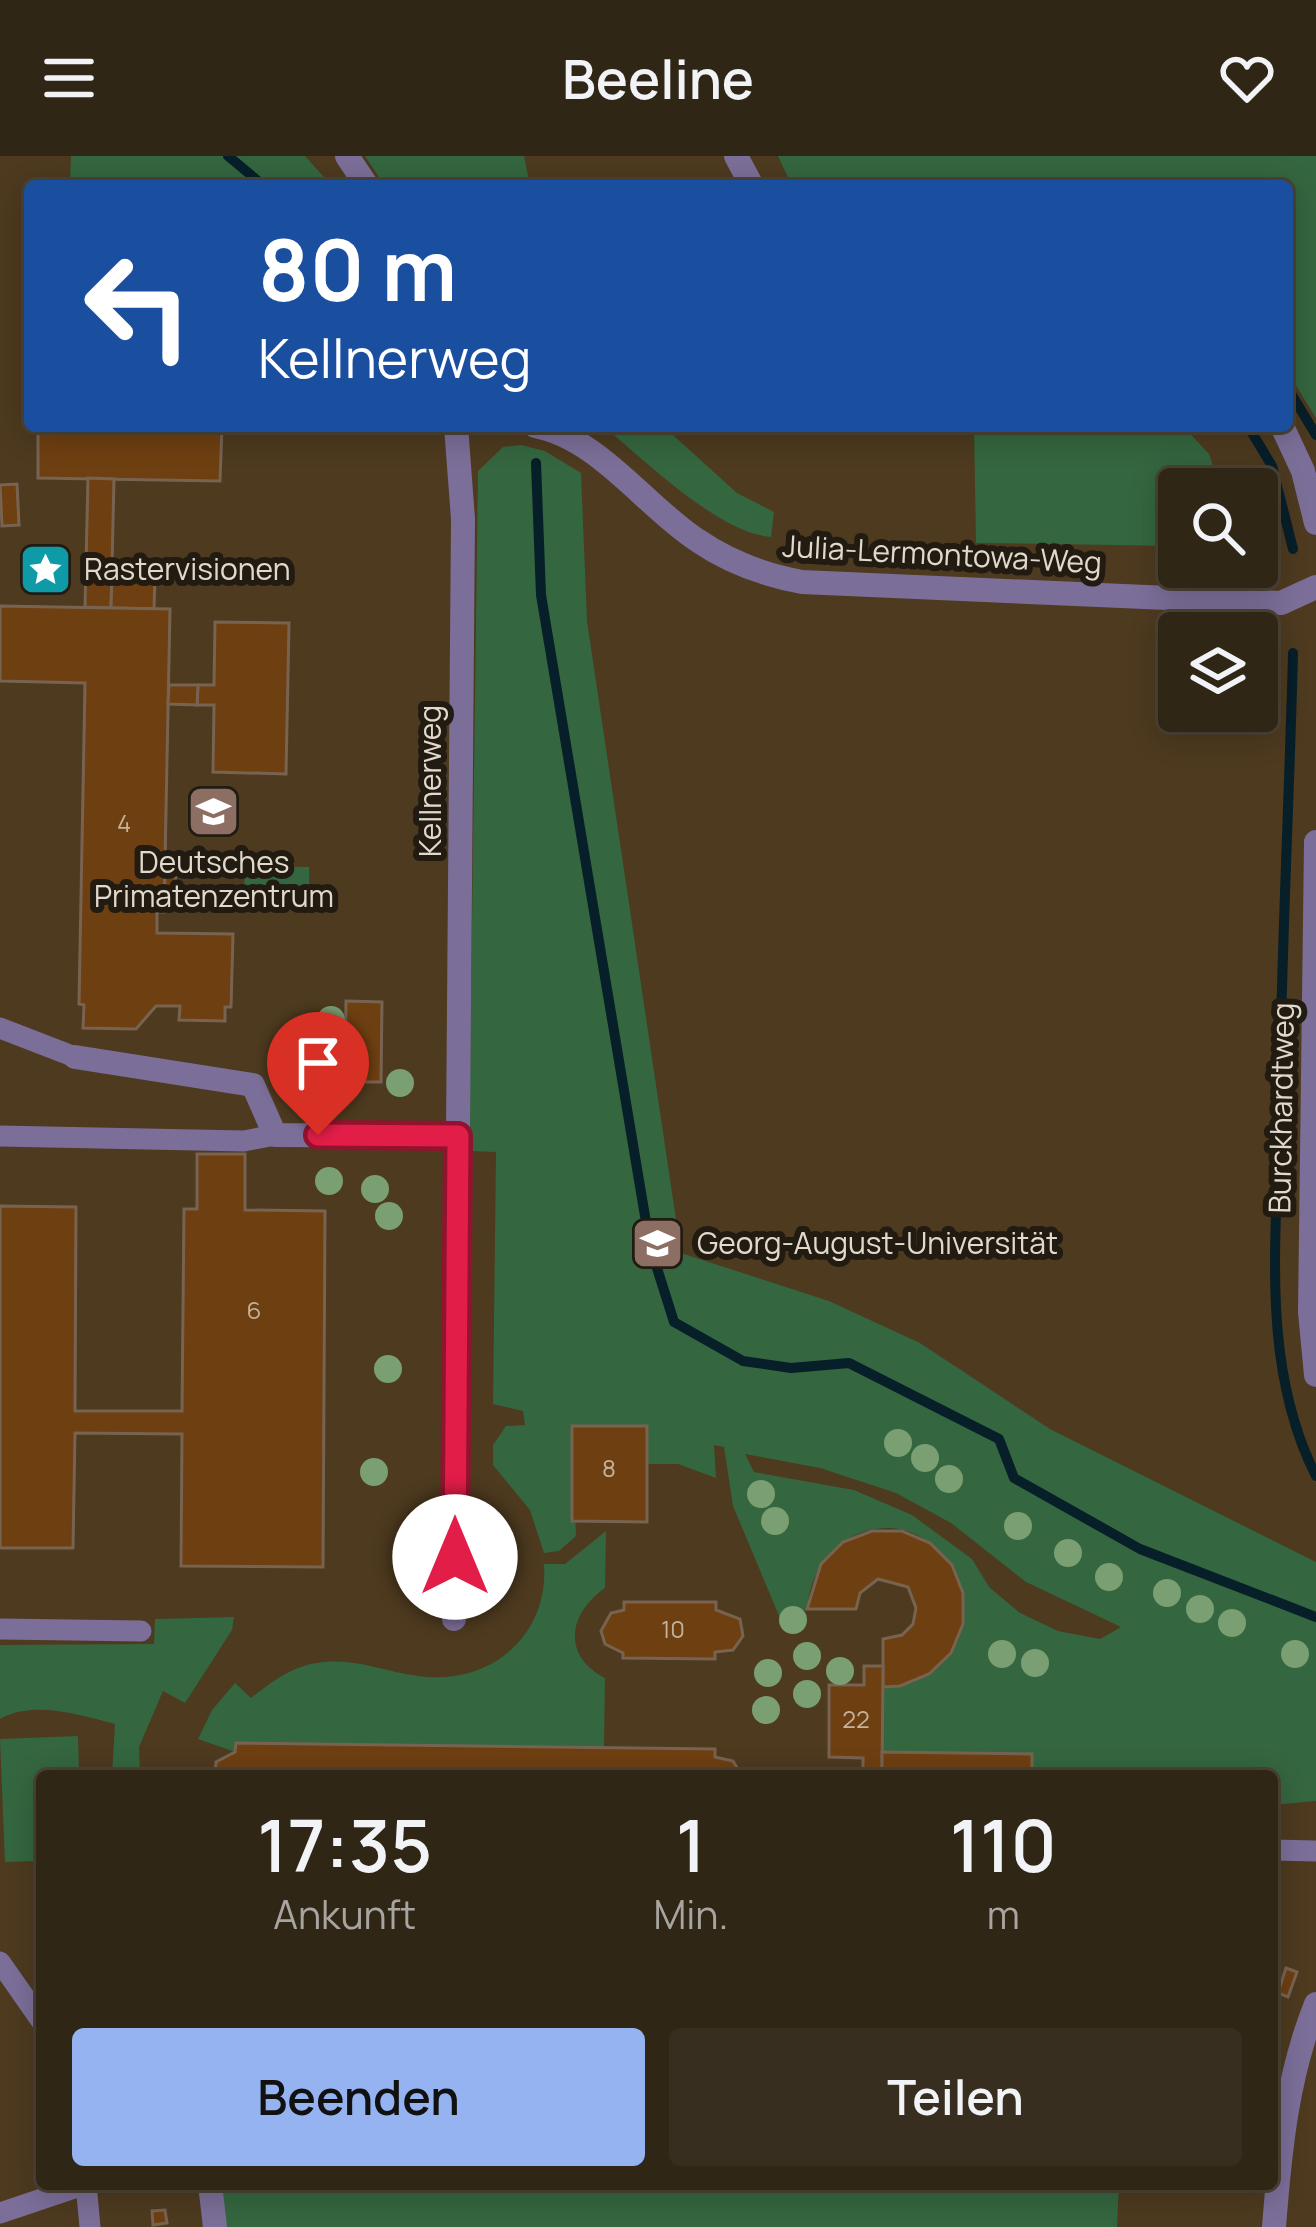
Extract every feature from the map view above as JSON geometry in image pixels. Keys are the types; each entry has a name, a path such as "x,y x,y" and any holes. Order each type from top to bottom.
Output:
{"street":[{"name":"Kellnerweg","path":"454,1619 464,519 457,432"},
{"name":"Julia-Lermontowa-Weg","path":"549,432 578,445 695,540 768,575 802,582 1281,603 1316,587"},
{"path":"1285,432 1304,471 1316,523"},
{"name":"Burckhardtweg","path":"1316,842 1310,1312 1316,1375"},
{"path":"75,1058 254,1085 274,1135 458,1136"},
{"path":"1278,2182 1282,2136 1316,2004"},
{"path":"211,2190 215,2227"},
{"path":"1274,2227 1277,2190"}],"lane":[{"path":"0,1028 75,1058"},
{"path":"0,1136 244,1141 274,1135"},
{"path":"0,1630 141,1631"},
{"path":"1278,1850 1316,1851"},
{"path":"0,1962 36,2013"},
{"path":"0,2212 68,2190"},
{"path":"87,2190 90,2227"}],"shaded area":[{"name":"Georg-August-Universität","path":"0,156 1316,156 1316,2227 0,2227"}],"green space":[{"path":"71,156 305,156 327,180 70,180"},
{"path":"365,156 524,156 529,180 381,180"},
{"path":"778,156 1316,156 1316,418 1293,381 1293,180 789,180"},
{"path":"610,432 670,432 737,493 774,512 771,537 728,523"},
{"path":"974,432 1189,432 1209,454 1214,468 1158,468 1158,546 976,543"},
{"path":"521,445 545,451 581,473 587,621 681,1253 829,1301 920,1343 1050,1429 1316,1562 1316,1801 1278,1804 1278,1770 1032,1770 1032,1754 882,1752 883,1687 928,1670 954,1644 963,1613 958,1582 942,1554 916,1535 884,1528 848,1539 831,1552 814,1578 807,1609 782,1623 733,1506 724,1447 714,1445 716,1478 678,1464 647,1464 572,1426 576,1536 559,1551 544,1553 530,1510 493,1465 493,1445 506,1426 525,1425 523,1411 493,1404 496,1152 469,1151 478,471 503,447","holes":["745,1454 820,1468 896,1493 951,1523 1026,1582 1121,1627 1100,1639 1058,1631 1020,1613 989,1587 972,1559 912,1515 854,1490 754,1472"]},
{"path":"245,866 309,867 309,894 244,893"},
{"path":"606,1531 605,1588 584,1609 575,1634 581,1658 605,1678 604,1747 323,1745 235,1752 198,1739 212,1710 235,1683 251,1698 285,1674 314,1663 349,1662 444,1677 490,1664 510,1651 536,1614 544,1564 565,1564"},
{"path":"234,1617 232,1630 185,1703 163,1691 139,1747 140,1770 112,1770 115,1724 42,1710 0,1719 0,1645 154,1644 155,1619"},
{"path":"78,1736 79,1770 36,1770 36,1861 5,1862 0,1739"},
{"path":"220,2190 1119,2190 1117,2227 224,2227"}],"building":[{"path":"38,432 222,432 220,481 38,478"},
{"path":"88,478 114,479 111,608 85,607"},
{"path":"17,484 19,525 2,526 0,485"},
{"path":"112,576 155,577 154,609 111,608"},
{"path":"0,606 170,609 164,912 157,912 157,933 233,934 231,1007 225,1007 225,1021 179,1020 180,1006 156,1006 136,1029 83,1028 84,1005 79,1004 85,683 0,681"},
{"path":"215,622 289,623 286,774 213,772 214,705 197,705 198,685 214,685"},
{"path":"169,685 198,685 197,705 168,704"},
{"path":"166,854 176,854 175,907 164,907"},
{"path":"346,1001 382,1002 381,1082 345,1082"},
{"path":"283,1039 299,1039 299,1058 283,1058"},
{"path":"197,1154 245,1154 245,1210 325,1211 323,1567 181,1566 182,1434 75,1433 73,1548 0,1548 0,1206 76,1207 75,1411 182,1411 184,1209 197,1209"},
{"path":"572,1426 647,1426 647,1522 572,1521"},
{"path":"872,1531 902,1531 930,1543 952,1565 963,1593 963,1624 951,1653 929,1674 900,1686 883,1687 883,1639 902,1635 913,1624 916,1608 908,1587 878,1579 860,1593 856,1609 807,1609 821,1564 843,1542"},
{"path":"624,1602 716,1602 716,1610 740,1619 743,1636 733,1650 715,1652 715,1659 623,1658 623,1653 605,1644 601,1631 611,1613 624,1610"},
{"path":"864,1666 883,1666 882,1770 863,1770 863,1758 829,1757 829,1685 864,1685"},
{"path":"236,1743 715,1749 715,1757 733,1761 738,1770 215,1770 216,1762 235,1752"},
{"path":"882,1752 1032,1754 1032,1770 882,1770"},
{"path":"1286,1968 1297,1972 1288,1997 1278,1993"},
{"path":"165,2210 167,2223 153,2225 152,2211"}],"waterway":[{"path":"228,156 257,180"},
{"path":"1293,397 1316,435"},
{"path":"1252,432 1272,466 1293,549"},
{"path":"536,463 541,595 650,1246 674,1322 743,1361 791,1368 849,1363 999,1439 1014,1478 1140,1549 1316,1617"},
{"path":"1293,653 1276,1301 1286,1390 1316,1476"}],"place":[{"name":"Rastervisionen","path":"45,570"},
{"name":"Deutsches Primatenzentrum","path":"214,811"},
{"name":"Georg-August-Universität","path":"658,1244"}],"route":[{"path":"318,1135 458,1136 455,1557"}]}
